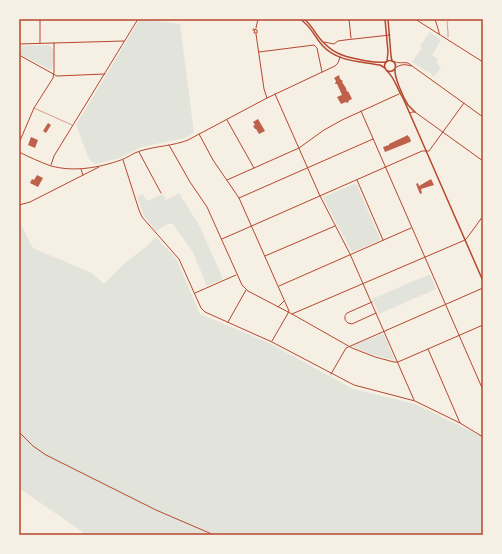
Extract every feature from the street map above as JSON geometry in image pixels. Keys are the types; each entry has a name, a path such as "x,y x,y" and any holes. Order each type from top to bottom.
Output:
{"main road":[{"path":"300,19 310,28 322,46 330,52 340,58 380,65 392,76 483,281"},
{"path":"306,19 322,41 341,55 378,63 390,60 393,61"},
{"path":"386,19 391,56 395,63 395,75 409,105 415,112"},
{"path":"385,68 384,64 388,58 388,35"},
{"path":"387,71 392,71 395,68"},
{"path":"402,92 402,98"}],"street":[{"path":"40,19 40,44"},
{"path":"50,166 54,156 138,19"},
{"path":"258,19 256,29 258,31 256,34 264,92 267,98"},
{"path":"349,19 352,39"},
{"path":"415,19 483,62"},
{"path":"435,19 439,34"},
{"path":"322,41 334,44 338,41 388,35"},
{"path":"19,44 124,41"},
{"path":"19,143 34,108 53,78 54,43"},
{"path":"259,52 315,45 322,72"},
{"path":"19,55 57,76 105,74"},
{"path":"19,152 50,166 81,169 123,160 138,152 183,142 267,98 336,65 341,55"},
{"path":"393,61 407,63 483,117"},
{"path":"395,68 403,64 412,67"},
{"path":"227,180 299,148 342,120 402,92"},
{"path":"275,94 320,196 364,284 415,401"},
{"path":"222,239 386,167 422,152 429,151 464,104"},
{"path":"361,111 483,390"},
{"path":"409,114 415,112 483,161"},
{"path":"227,119 254,168"},
{"path":"199,134 213,160 239,198 288,311 272,342"},
{"path":"239,198 373,139"},
{"path":"169,145 190,182 207,207 242,285 246,290 361,353 394,362 398,362 483,325"},
{"path":"138,152 161,192"},
{"path":"123,160 142,217 178,257 201,308 205,312 272,342 354,385 415,401 460,423 483,437"},
{"path":"19,205 30,202 83,176 99,166"},
{"path":"81,169 83,176"},
{"path":"357,180 383,240"},
{"path":"292,314 465,240 483,216"},
{"path":"265,256 335,226"},
{"path":"278,286 412,227"},
{"path":"194,293 237,274"},
{"path":"331,374 346,348 349,346 483,288"},
{"path":"228,323 246,290"},
{"path":"278,307 284,301"},
{"path":"372,302 347,313 345,320 352,324 376,313"},
{"path":"428,349 460,423"},
{"path":"19,432 33,446 46,455 156,510 214,535"}],"lane":[{"path":"34,108 73,126"}],"path":[{"path":"448,38 447,22 449,19"}],"shaded area":[{"path":"140,19 180,24 194,133 185,138 141,147 120,158 95,164 89,159 76,125"},
{"path":"430,32 441,40 432,55 438,59 436,63 441,67 434,77 428,71 427,72 412,62 422,48 420,46"},
{"path":"19,46 51,46 54,54 53,66 51,70 19,54"},
{"path":"354,184 357,185 380,239 379,241 352,252 323,197"},
{"path":"179,193 200,227 223,279 207,286 193,252 173,224 168,224 156,231 144,216 137,197 143,194 147,201 163,194 166,200"},
{"path":"19,221 33,248 92,273 104,284 125,263 156,237 176,258 200,314 269,343 353,389 415,404 483,437 483,535 87,535 19,488"},
{"path":"430,274 436,289 379,314 372,299"},
{"path":"382,334 384,335 394,358 393,360 370,354 353,347 354,345"}],"building":[{"path":"339,75 352,99 347,103 341,104 337,97 342,95 337,84 335,84 336,81 334,78"},
{"path":"258,119 265,131 259,134 253,126 255,125 253,122"},
{"path":"48,123 51,125 46,133 43,131"},
{"path":"408,135 411,141 410,142 385,152 383,147"},
{"path":"31,137 38,140 35,148 28,145"},
{"path":"37,175 43,178 38,187 30,183"},
{"path":"431,179 434,185 421,189 422,193 420,194 416,184 418,183 419,186"}]}
